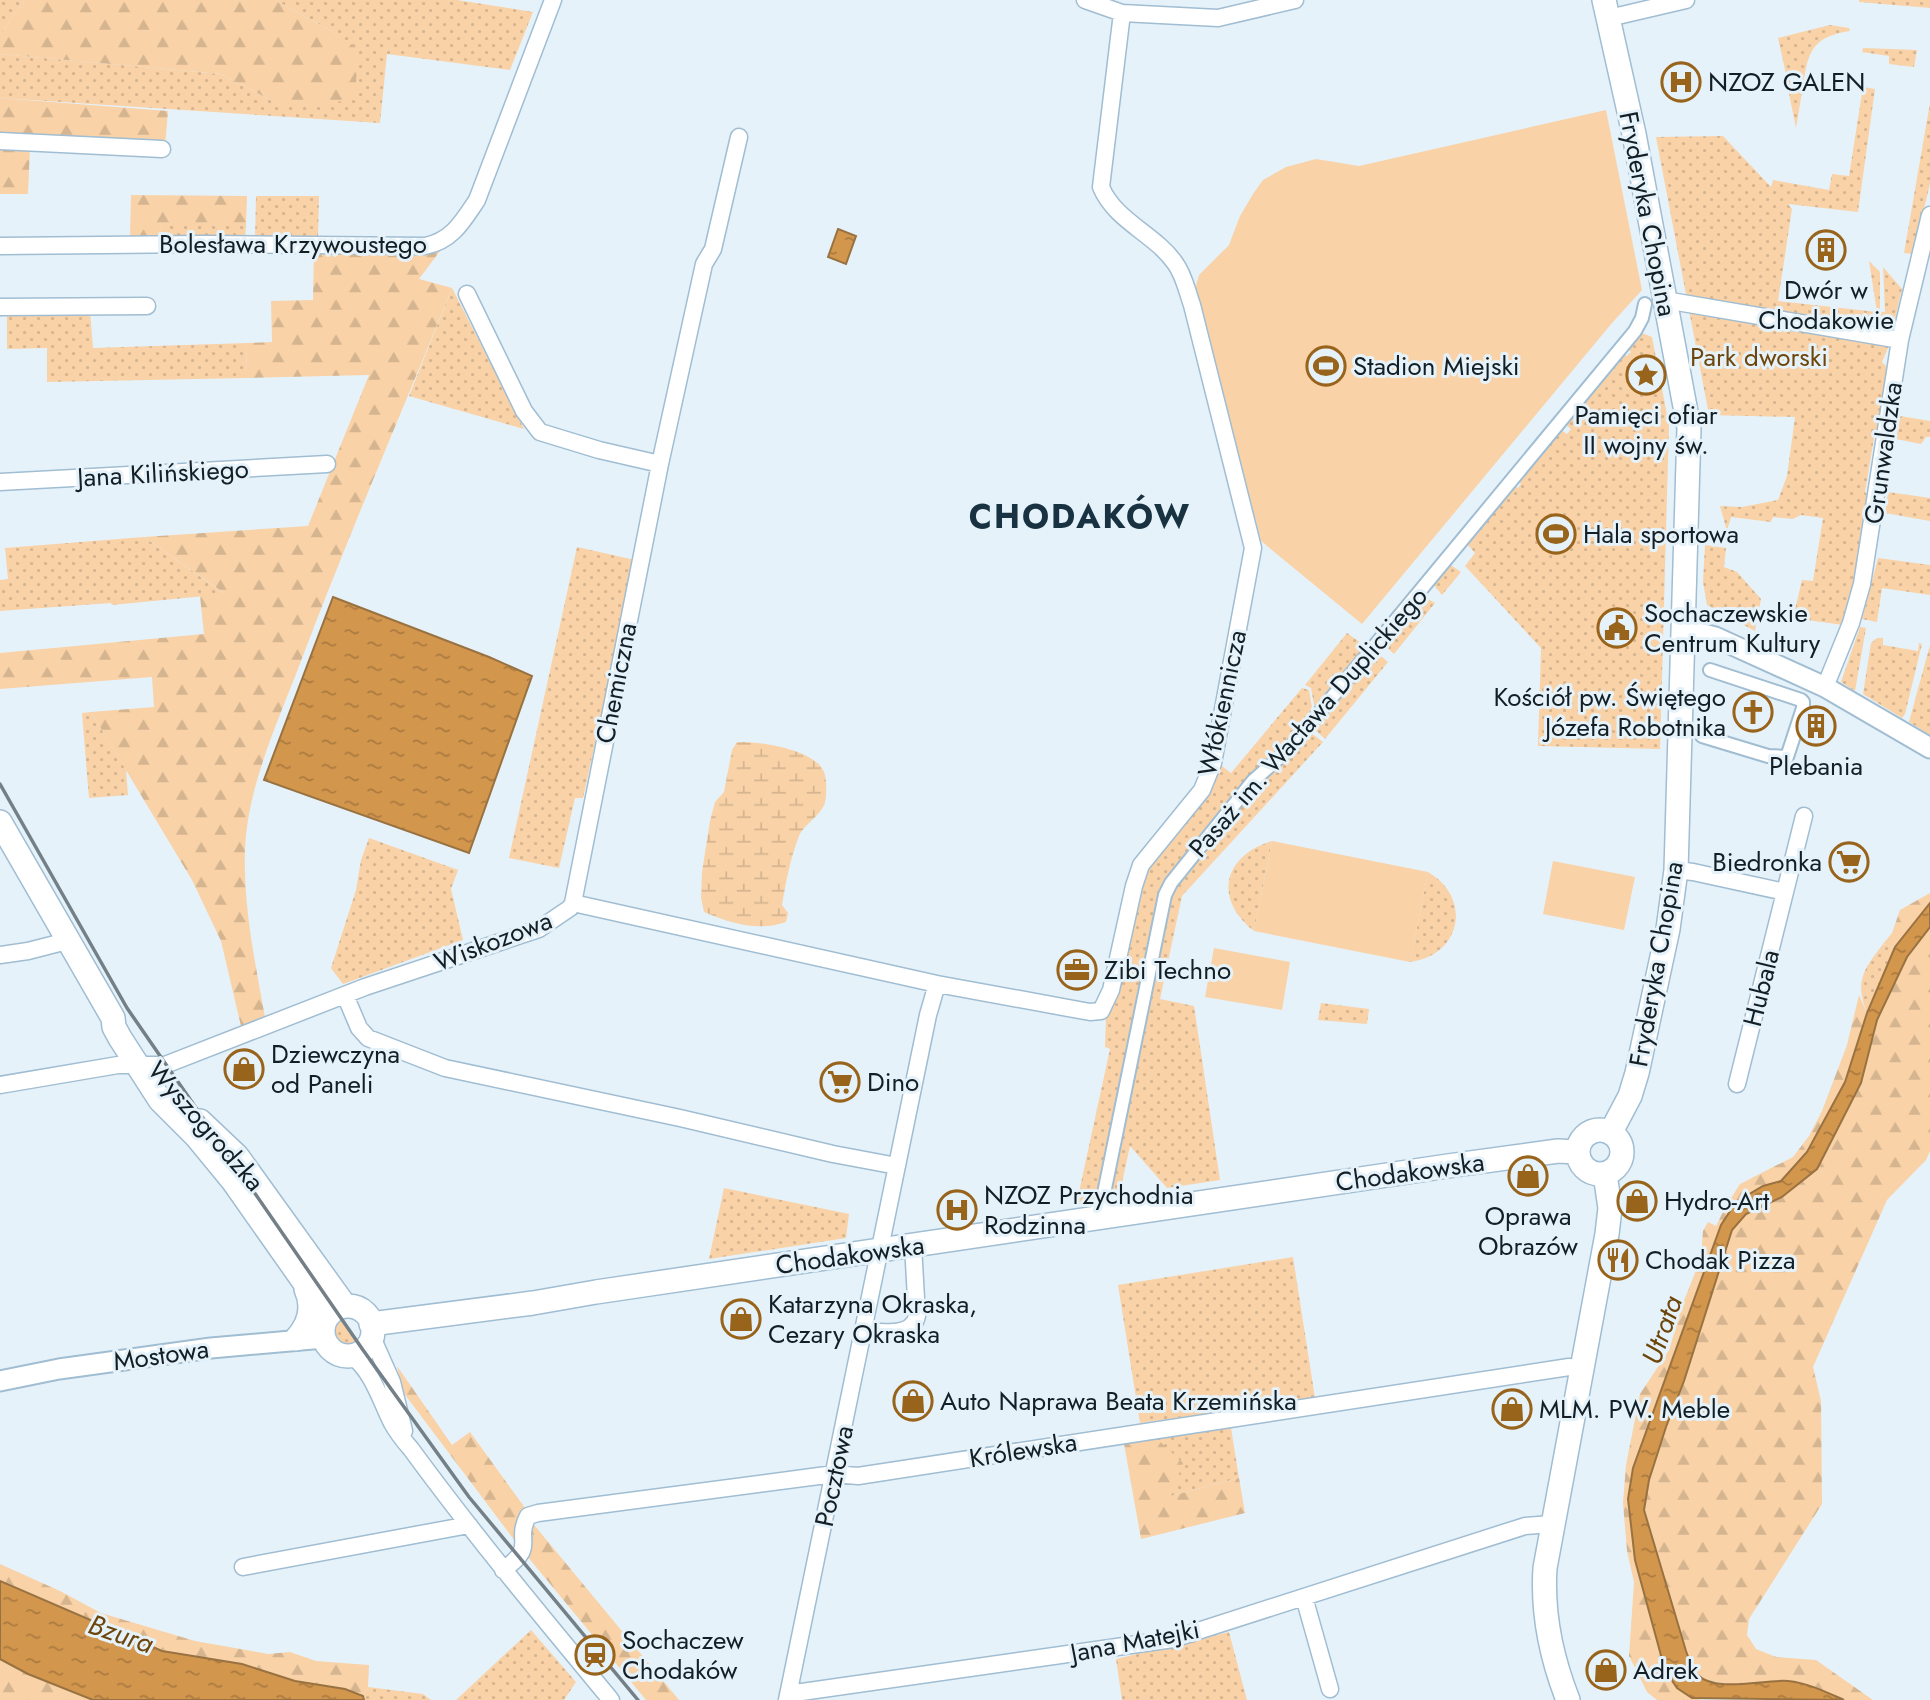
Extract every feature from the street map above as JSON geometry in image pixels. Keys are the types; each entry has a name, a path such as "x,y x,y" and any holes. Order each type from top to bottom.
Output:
{"main road":[{"name":"Fryderyka Chopina","path":"1606,9 1655,302 1689,428 1676,870 1668,929 1637,1073 1630,1096 1611,1132"},
{"name":"Wyszogrodzka","path":"0,822 113,1018 122,1022 160,1100 196,1136 233,1181 305,1286 332,1320"},
{"name":"Wyszogrodzka","path":"144,1066 237,1156 332,1320"},
{"path":"1600,1129 1611,1132 1621,1144 1622,1155 1618,1165 1605,1174 1595,1174 1586,1169 1580,1161 1577,1152 1580,1140 1588,1132 1600,1129"},
{"name":"Chodakowska","path":"371,1331 596,1292 1448,1166 1558,1151 1577,1152"},
{"path":"1568,1700 1550,1644 1545,1612 1545,1568 1607,1234 1610,1208 1605,1174"},
{"path":"296,1339 303,1332 310,1314 311,1304 305,1286"},
{"path":"359,1309 364,1312 371,1331 363,1350 344,1355 332,1350 332,1320 359,1309"}],"street":[{"name":"Bolesława Krzywoustego","path":"0,246 425,246 438,243 462,223 477,200 553,0"},
{"path":"1085,0 1122,13 1218,18 1295,0"},
{"path":"1606,9 1686,0"},
{"name":"Włókiennicza","path":"937,984 1090,1012 1101,1011 1105,1006 1137,873 1202,790 1213,763 1250,575 1253,548 1251,537 1195,317 1181,273 1174,260 1115,209 1101,187 1122,13"},
{"name":"Chemiczna","path":"573,903 660,464 704,264 713,249 739,137"},
{"path":"0,141 162,149"},
{"name":"Grunwaldzka","path":"1825,687 1851,623 1870,549 1900,340 1930,215"},
{"path":"467,295 524,411 540,432 599,450 660,464"},
{"path":"1655,302 1900,340"},
{"name":"Pasaż im. Wacława Duplickiego","path":"1102,1203 1165,894 1171,883 1258,775 1286,752 1560,424 1655,302"},
{"path":"0,307 147,306"},
{"name":"Jana Kilińskiego","path":"0,482 327,464"},
{"path":"1684,629 1715,637 1825,687 1930,748"},
{"path":"1702,736 1768,756 1787,757 1804,708 1801,700 1710,670"},
{"name":"Hubala","path":"1737,1084 1804,816"},
{"path":"1676,870 1785,892"},
{"name":"Wiskozowa","path":"0,1085 118,1065 165,1065 345,995 539,929 573,903 937,984"},
{"path":"0,955 67,941"},
{"path":"878,1251 928,1014 937,984"},
{"path":"345,995 359,1028 368,1038 445,1068 897,1166"},
{"path":"863,1330 884,1333 909,1329 915,1325 913,1245"},
{"name":"Pocztowa","path":"788,1697 878,1251"},
{"name":"Mostowa","path":"0,1381 211,1348 296,1339 332,1320"},
{"path":"371,1331 392,1382 402,1426 411,1450"},
{"path":"351,1355 368,1373 394,1426 411,1450 503,1570 611,1700"},
{"name":"Królewska","path":"503,1570 522,1552 525,1545 524,1525 531,1514 834,1474 858,1476 1569,1367 1581,1368"},
{"name":"Jana Matejki","path":"788,1697 1173,1639 1525,1526 1552,1524"},
{"path":"243,1567 469,1525"},
{"path":"1304,1597 1330,1689"}],"green space":[{"path":"0,0 25,0 0,35"},
{"path":"25,0 275,0 337,34 358,49 355,100 284,107 221,74 0,54 0,35"},
{"path":"275,0 457,0 533,12 510,70 387,54 380,123 0,98 0,54 221,74 284,107 337,34"},
{"path":"1930,0 1930,8 1859,2"},
{"path":"1830,25 1849,28 1850,31 1829,36 1816,46 1808,60 1804,80 1786,74 1778,38"},
{"path":"1863,48 1917,50 1914,67 1889,64 1889,56 1862,52"},
{"path":"1786,79 1803,86 1796,128"},
{"name":"Park dworski","path":"1863,87 1875,89 1858,212 1788,204 1792,209 1778,301 1877,312 1869,261 1880,272 1880,312 1885,312 1883,267 1902,289 1882,362 1890,370 1880,436 1874,438 1865,492 1870,497 1858,571 1843,625 1793,618 1802,580 1813,581 1823,518 1801,515 1793,519 1773,517 1771,522 1731,517 1727,531 1720,506 1742,507 1778,500 1787,476 1795,417 1709,415 1656,137 1723,136 1771,187 1773,180 1829,190 1832,174 1849,176"},
{"path":"0,98 168,111 165,147 0,139"},
{"path":"1930,103 1930,184 1913,254 1904,253"},
{"path":"1606,110 1642,290 1362,624 1261,541 1195,289 1199,275 1229,245 1240,216 1263,180 1286,167 1316,159 1359,166"},
{"path":"0,145 30,147 28,194 0,194"},
{"path":"131,195 247,196 246,224 162,224 158,239 130,239"},
{"path":"256,196 319,196 318,239 255,239"},
{"path":"162,224 246,224 245,239 158,239"},
{"path":"314,248 440,251 419,279 452,288 337,567 258,777 247,825 245,870 250,934 265,1017 241,1026 221,941 192,880 91,712 154,707 152,677 0,689 0,653 204,634 200,596 224,593 144,537 308,526 369,375 246,378 247,343 272,342 271,301 313,300"},
{"path":"452,288 524,429 409,396"},
{"path":"7,312 90,312 93,348 247,343 246,378 47,382 47,348 7,349"},
{"path":"1642,333 1652,337 1669,425 1660,749 1538,746 1541,648 1465,566 1475,553 1467,544 1514,486 1518,488 1521,484 1518,481 1561,430 1567,434 1571,429 1565,424 1624,354 1627,356 1631,352 1628,349"},
{"path":"1900,416 1930,421 1930,437 1926,437 1921,444 1896,439"},
{"path":"1888,492 1930,498 1930,521 1885,513"},
{"path":"144,537 225,594 112,605 0,611 0,580 8,579 5,548"},
{"path":"1705,545 1726,548 1724,567 1737,572 1761,599 1755,631 1707,605 1703,582"},
{"path":"577,547 635,560 583,798 575,798 559,868 509,858"},
{"path":"1878,558 1930,565 1930,595 1882,588 1877,622 1862,619"},
{"path":"1449,564 1461,572 1442,595 1433,584"},
{"path":"1423,596 1435,603 1394,654 1383,644 1399,625 1402,627 1405,623 1403,620"},
{"path":"1860,627 1866,628 1855,691 1841,682"},
{"path":"1347,633 1368,648 1315,710 1311,688 1305,685"},
{"path":"1877,638 1883,638 1883,645 1918,651 1919,643 1922,644 1902,718 1863,694 1871,643"},
{"path":"1930,645 1930,735 1909,722"},
{"path":"1376,652 1388,662 1325,739 1313,728 1324,716 1327,717 1330,713 1328,711"},
{"path":"1302,688 1309,690 1313,713 1283,749 1254,772 1157,903 1098,1194 1095,1199 1076,1206 1110,1049 1105,1047 1106,1017 1143,875 1202,804 1218,763 1231,773"},
{"path":"91,712 126,770 128,795 89,798 82,713"},
{"path":"1310,732 1323,742 1182,896 1160,999 1194,1006 1220,1180 1167,1188 1130,1146 1121,1187 1128,1194 1109,1197 1114,1159 1118,1159 1119,1154 1116,1153 1152,973 1156,974 1157,968 1154,967 1165,911 1172,891 1204,849 1208,850 1208,844 1267,773"},
{"path":"737,742 771,745 796,752 817,763 825,777 826,794 823,807 799,836 791,862 782,905 788,913 786,922 776,925 744,925 724,920 704,912 701,898 710,821 715,802 724,792 732,750"},
{"path":"369,838 458,870 451,889 463,940 343,984 331,968 356,890 361,860"},
{"path":"1272,841 1254,931 1241,919 1233,906 1229,880 1243,857"},
{"path":"1272,841 1428,872 1410,962 1254,931"},
{"path":"1553,861 1635,877 1624,930 1543,914"},
{"path":"1428,872 1442,883 1451,896 1456,910 1455,924 1450,938 1441,949 1410,962"},
{"path":"1930,893 1930,903 1895,947 1883,944 1892,933 1900,910"},
{"path":"1930,927 1930,1151 1926,1160 1887,1200 1813,1367 1821,1401 1822,1504 1749,1619 1747,1635 1756,1649 1776,1657 1816,1660 1873,1700 1844,1700 1812,1686 1787,1681 1728,1684 1704,1680 1695,1674 1686,1651 1644,1510 1649,1480 1732,1230 1746,1214 1782,1197 1861,1083 1877,1020 1907,957"},
{"path":"1883,944 1895,947 1867,1013 1861,984 1866,968"},
{"path":"1214,948 1290,962 1282,1010 1205,997"},
{"path":"1859,995 1867,1013 1845,1082 1807,1152 1781,1181 1763,1186 1736,1202 1633,1468 1692,1698 1701,1700 1657,1700 1647,1692 1629,1656 1634,1582 1627,1551 1623,1503 1626,1465 1640,1394 1669,1350 1683,1303 1701,1258 1703,1231 1708,1222 1716,1226 1740,1184 1793,1157 1809,1136 1822,1111 1847,1045"},
{"path":"1321,1003 1369,1009 1367,1024 1318,1020"},
{"path":"724,1188 849,1214 846,1238 709,1259"},
{"path":"1293,1257 1315,1398 1140,1423 1118,1285"},
{"path":"339,1318 357,1344 346,1344 338,1339 335,1332"},
{"path":"397,1366 452,1445 470,1432 528,1512 521,1549 403,1392"},
{"path":"1231,1428 1239,1478 1171,1496 1157,1439"},
{"path":"1157,1439 1183,1463 1171,1496 1239,1478 1245,1513 1141,1539 1124,1444"},
{"path":"530,1520 679,1700 646,1700 527,1556 531,1543"},
{"path":"0,1564 101,1613 195,1641 268,1654 290,1652 316,1661 369,1665 368,1687 363,1696 345,1689 295,1681 242,1664 162,1651 0,1580"},
{"path":"531,1630 576,1682 564,1700 456,1700"},
{"path":"1229,1632 1247,1700 1122,1700 1116,1659"},
{"path":"0,1659 28,1674 93,1700 0,1700"},
{"path":"368,1687 423,1694 431,1700 364,1700 363,1696"}],"water":[{"path":"838,229 856,236 846,264 828,257"},
{"path":"333,597 532,676 469,853 264,780"},
{"path":"1930,903 1930,927 1907,957 1877,1020 1861,1083 1817,1169 1782,1197 1746,1214 1732,1230 1649,1480 1644,1510 1686,1651 1698,1675 1716,1683 1728,1684 1795,1682 1844,1700 1692,1698 1677,1688 1665,1670 1635,1560 1628,1499 1633,1468 1721,1225 1736,1202 1763,1186 1781,1181 1807,1152 1845,1082 1867,1013 1895,947"},
{"name":"Bzura","path":"0,1581 162,1651 242,1664 295,1681 345,1689 363,1696 364,1700 93,1700 28,1674 0,1659"}],"railway":[{"path":"0,784 127,1008 363,1350 469,1497 638,1700"}],"place":[{"name":"NZOZ GALEN","path":"1681,82"},
{"name":"Dwór w Chodakowie","path":"1826,250"},
{"name":"Stadion Miejski","path":"1326,366"},
{"name":"Pamięci ofiar II wojny św.","path":"1646,375"},
{"name":"Hala sportowa","path":"1556,534"},
{"name":"Sochaczewskie Centrum Kultury","path":"1617,628"},
{"name":"Kościół pw. Świętego Józefa Robotnika","path":"1753,712"},
{"name":"Plebania","path":"1816,726"},
{"name":"Biedronka","path":"1849,862"},
{"name":"Zibi Techno","path":"1077,970"},
{"name":"Dziewczyna od Paneli","path":"244,1069"},
{"name":"Dino","path":"840,1082"},
{"name":"Oprawa Obrazów","path":"1528,1176"},
{"name":"Hydro-Art","path":"1637,1201"},
{"name":"NZOZ Przychodnia Rodzinna","path":"957,1210"},
{"name":"Chodak Pizza","path":"1618,1260"},
{"name":"Katarzyna Okraska, Cezary Okraska","path":"741,1319"},
{"name":"Auto Naprawa Beata Krzemińska","path":"913,1401"},
{"name":"MLM. PW. Meble","path":"1512,1409"},
{"name":"Sochaczew Chodaków","path":"595,1655"},
{"name":"Adrek","path":"1606,1670"}],"district":[{"name":"CHODAKÓW","path":"1080,516"}],"water label":[{"name":"Utrata","path":"1662,1330"}]}
